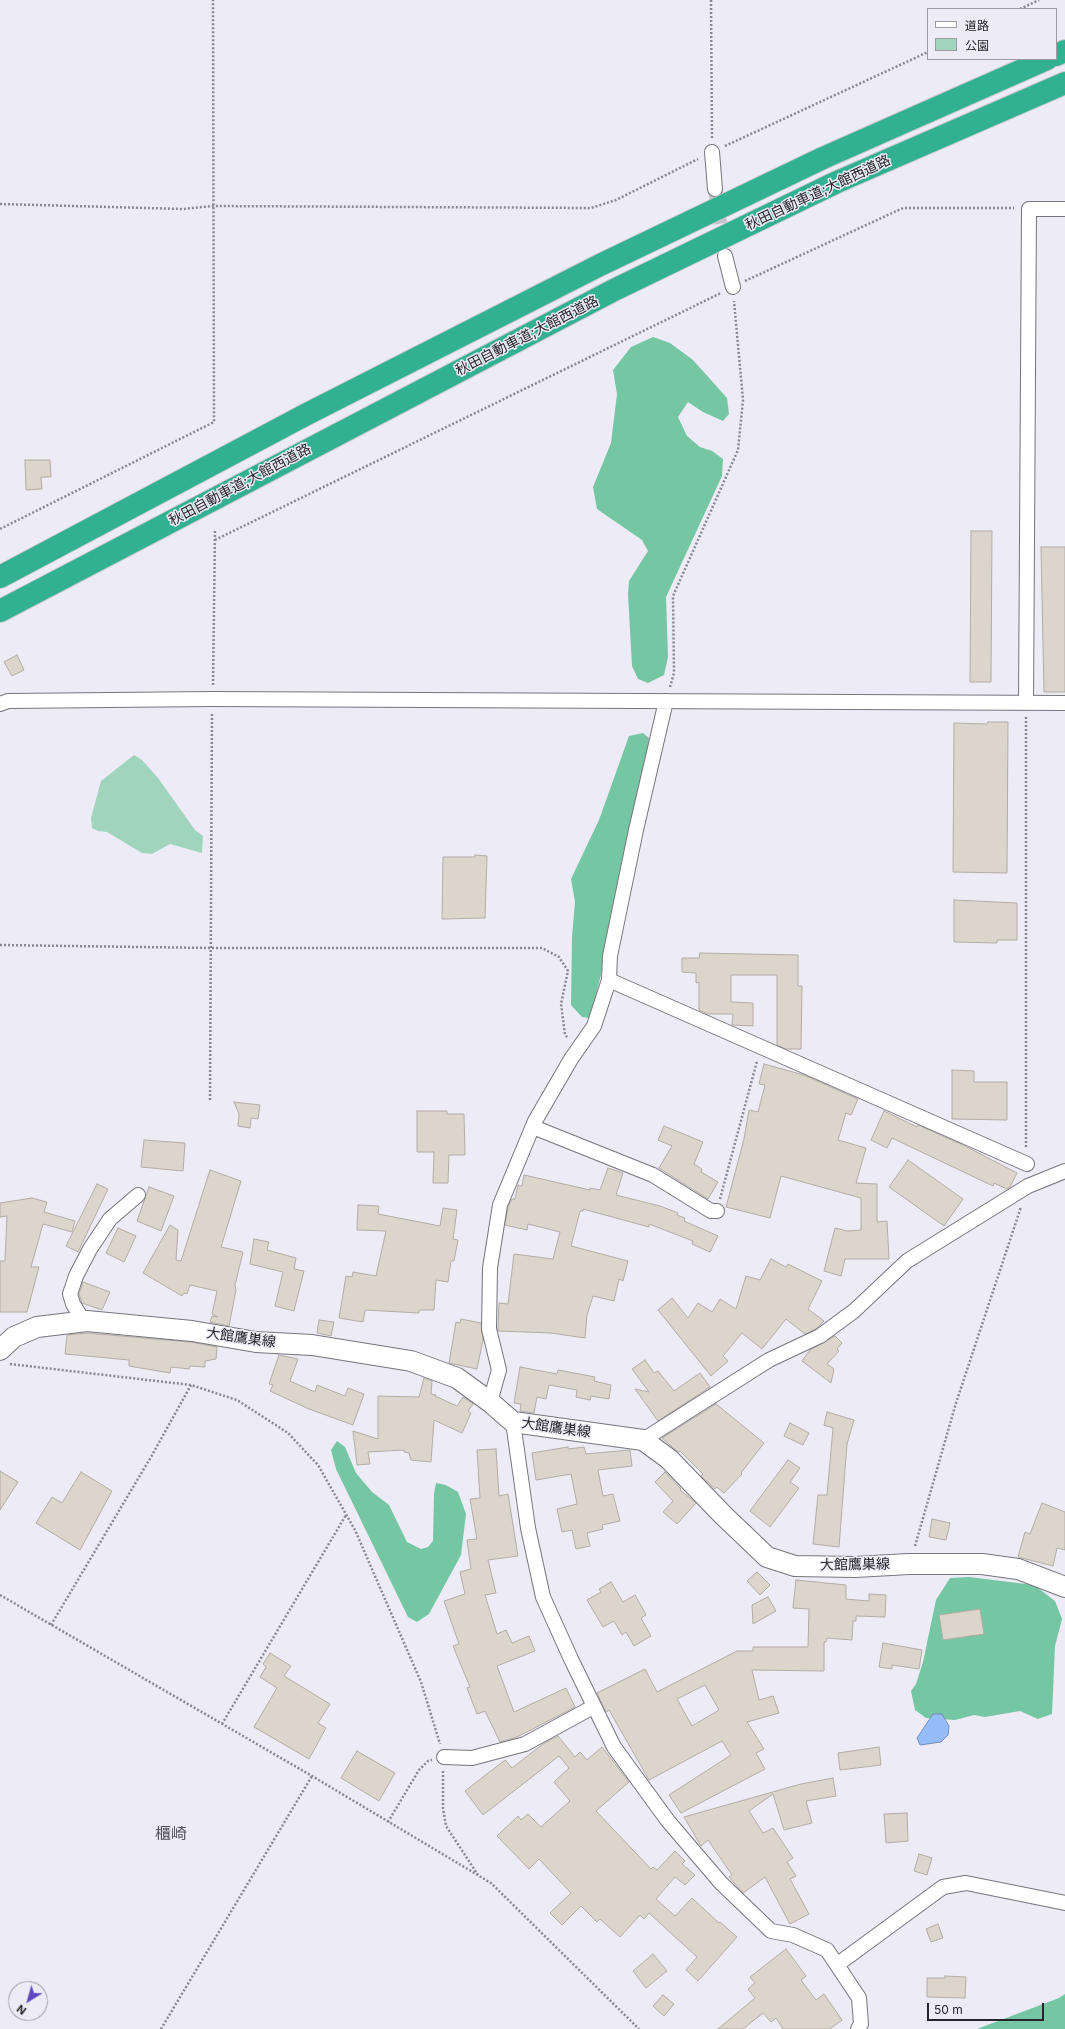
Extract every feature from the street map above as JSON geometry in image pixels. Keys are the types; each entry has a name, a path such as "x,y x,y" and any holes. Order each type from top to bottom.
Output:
{"highway":[{"name":"秋田自動車道;大館西道路","path":"0,577 307,414 600,265 823,158 1045,60"},
{"name":"秋田自動車道;大館西道路","path":"0,611 614,290 830,186 954,130 1065,83"},
{"path":"954,130 1043,104 1065,95"}],"main road":[{"name":"大館鷹巣線","path":"5,1347 37,1327 84,1322 192,1331 256,1342 312,1345 410,1361 457,1378 490,1402 513,1422 643,1440 669,1459 723,1515 767,1557 795,1566 855,1567 909,1564 982,1564 1018,1568 1065,1586"}],"street":[{"path":"712,152 715,189"},
{"path":"1026,703 1029,208 1065,209"},
{"path":"725,256 733,287"},
{"path":"0,704 8,701 212,699 1065,703"},
{"path":"490,1402 499,1370 489,1328 491,1260 500,1205 533,1127 578,1049 594,1026 609,980 613,941 666,701"},
{"path":"609,980 1027,1164"},
{"path":"533,1127 653,1175 711,1211 717,1211"},
{"path":"643,1440 769,1360 820,1336 854,1311 906,1261 1028,1186 1065,1171"},
{"path":"84,1322 73,1304 70,1294 76,1276 90,1249 110,1219 138,1195"},
{"path":"513,1422 528,1528 544,1597 593,1707 618,1753 668,1821 721,1883 771,1931 792,1935 827,1950 838,1964 859,1998 860,2024 858,2029"},
{"path":"444,1757 472,1758 525,1744 593,1707"},
{"path":"838,1964 943,1887 966,1883 1065,1903"}],"path":[{"path":"0,529 214,422 212,206 213,0"},
{"path":"711,0 712,152"},
{"path":"1022,8 1039,0"},
{"path":"0,204 183,209 212,206 591,208 616,200 712,152 927,52"},
{"path":"215,540 733,287 903,208 1029,208"},
{"path":"666,701 674,673 673,596 738,450 742,400 733,287"},
{"path":"210,1100 212,699 215,531"},
{"path":"1026,703 1025,1128 1027,1164"},
{"path":"0,945 211,948 542,948 559,957 568,971 560,1004 565,1035 578,1049"},
{"path":"717,1211 761,1048"},
{"path":"909,1564 956,1403 1028,1186"},
{"path":"5,1347 191,1385 237,1400 288,1433 318,1465 355,1530 421,1682 444,1757 441,1787 442,1808 446,1826 478,1875"},
{"path":"51,1625 151,1457 191,1385"},
{"path":"221,1724 346,1515"},
{"path":"0,1595 312,1776 491,1883 639,2029"},
{"path":"388,1822 419,1770 428,1761 444,1757"},
{"path":"161,2029 312,1776"}],"green space":[{"path":"653,337 670,343 693,360 727,398 729,414 723,421 703,412 688,402 678,417 687,436 700,447 712,451 723,459 722,476 666,597 668,657 664,675 648,683 638,679 632,666 628,594 629,581 648,551 642,540 597,509 593,487 611,443 617,394 613,370 631,347"},
{"path":"643,733 649,738 648,753 603,967 590,1018 582,1017 571,1005 572,937 575,902 571,879 599,820 629,736"},
{"path":"134,755 142,760 158,778 195,830 203,836 202,853 170,844 152,854 142,853 107,832 98,831 92,828 91,818 101,781"},
{"path":"337,1441 345,1447 356,1473 372,1492 389,1505 407,1542 421,1549 428,1547 433,1541 434,1494 436,1483 446,1485 458,1492 466,1514 461,1555 429,1614 417,1622 408,1617 336,1469 331,1450"},
{"path":"969,1577 1034,1585 1055,1601 1062,1619 1055,1646 1052,1714 1038,1719 1020,1711 985,1717 974,1715 955,1720 926,1718 915,1710 911,1691 916,1684 923,1662 936,1600 950,1578"},
{"path":"1065,1994 1065,2029 977,2029 1059,1998"}],"water":[{"path":"933,1714 942,1714 949,1726 948,1735 941,1742 920,1745 917,1738"}],"building":[{"path":"25,460 50,460 51,477 41,477 42,489 26,490"},
{"path":"971,531 992,531 991,682 970,682"},
{"path":"1041,547 1065,547 1065,692 1044,692"},
{"path":"17,655 24,670 12,676 4,662"},
{"path":"988,722 1008,722 1007,873 953,872 954,723 987,724"},
{"path":"475,855 487,856 485,918 442,919 443,857 475,857"},
{"path":"954,900 1017,903 1017,940 997,940 997,943 954,942"},
{"path":"700,953 798,955 798,986 802,986 801,1049 786,1049 777,1045 777,975 731,975 731,1002 753,1003 753,1026 732,1025 733,1014 708,1014 699,1010 699,982 696,983 696,973 682,972 682,958 699,958"},
{"path":"764,1064 804,1075 858,1099 851,1115 846,1113 838,1140 866,1148 856,1183 877,1184 877,1222 887,1221 889,1259 845,1259 841,1276 824,1271 835,1228 847,1231 861,1230 861,1198 781,1176 770,1218 726,1207 744,1139 749,1110 758,1112 765,1085 759,1084"},
{"path":"952,1070 974,1071 974,1082 1007,1082 1007,1120 952,1119"},
{"path":"234,1102 260,1105 258,1119 251,1118 250,1128 238,1126 239,1114"},
{"path":"417,1111 447,1111 447,1114 464,1114 465,1155 449,1155 448,1183 433,1183 434,1152 417,1152"},
{"path":"884,1111 917,1127 918,1125 961,1144 1017,1173 1010,1187 1007,1189 994,1183 993,1186 892,1138 887,1148 871,1140"},
{"path":"664,1126 703,1142 694,1164 702,1169 701,1172 718,1182 708,1199 659,1168 672,1146 658,1140"},
{"path":"144,1140 185,1143 183,1171 141,1167"},
{"path":"908,1160 963,1199 944,1226 889,1187"},
{"path":"608,1168 623,1173 616,1195 660,1206 678,1213 677,1215 685,1218 684,1221 718,1236 710,1252 692,1244 693,1241 649,1224 649,1227 583,1209 583,1211 580,1211 571,1246 628,1261 623,1281 619,1279 614,1301 593,1296 587,1315 585,1338 551,1333 498,1331 499,1303 508,1304 514,1254 553,1259 560,1232 528,1224 527,1230 505,1225 508,1207 512,1199 515,1199 518,1185 522,1186 524,1175 590,1190 590,1188 600,1190"},
{"path":"210,1170 241,1181 221,1247 243,1252 235,1285 236,1290 229,1326 210,1322 212,1316 218,1317 212,1314 217,1291 190,1285 187,1294 184,1293 182,1296 143,1273 170,1225 178,1230 176,1260 181,1261"},
{"path":"97,1184 108,1189 78,1252 66,1246"},
{"path":"149,1187 174,1196 161,1231 137,1221"},
{"path":"32,1198 47,1202 44,1212 75,1221 72,1232 43,1224 31,1267 39,1267 27,1312 0,1312 0,1261 5,1261 7,1216 0,1217 0,1203"},
{"path":"358,1205 379,1206 378,1214 440,1226 443,1208 457,1210 453,1239 458,1240 454,1261 451,1261 448,1282 436,1280 434,1310 419,1310 419,1313 365,1310 363,1322 339,1318 346,1276 352,1277 353,1272 376,1276 386,1231 357,1230"},
{"path":"118,1228 136,1236 124,1262 106,1253"},
{"path":"254,1239 269,1242 267,1250 296,1258 294,1269 304,1271 294,1311 275,1306 283,1272 250,1264"},
{"path":"771,1259 786,1267 788,1264 822,1281 808,1309 824,1321 816,1329 805,1334 786,1319 762,1349 742,1333 723,1356 728,1361 711,1376 658,1310 672,1298 688,1318 698,1303 712,1312 720,1299 736,1309 746,1276 760,1280"},
{"path":"83,1282 110,1292 102,1310 82,1303 79,1294"},
{"path":"461,1319 481,1323 483,1340 477,1369 449,1363 456,1322 460,1323"},
{"path":"319,1320 334,1322 331,1336 317,1333"},
{"path":"87,1333 190,1342 217,1347 216,1359 205,1361 205,1367 190,1366 189,1369 171,1367 170,1373 129,1366 129,1360 65,1354 67,1335"},
{"path":"835,1336 842,1343 837,1349 839,1351 827,1364 834,1369 831,1383 802,1361 810,1350"},
{"path":"279,1355 298,1359 290,1381 315,1392 317,1385 345,1396 348,1388 364,1394 353,1425 309,1409 270,1391 273,1385 269,1384"},
{"path":"645,1360 654,1373 658,1371 674,1391 700,1373 710,1387 658,1421 635,1389 649,1392 632,1369"},
{"path":"520,1367 557,1374 558,1370 595,1377 594,1381 611,1385 609,1399 591,1396 590,1400 576,1397 577,1390 549,1385 546,1399 537,1397 534,1413 520,1411 521,1404 514,1403"},
{"path":"424,1378 432,1381 431,1394 457,1406 463,1397 473,1404 468,1411 471,1413 462,1433 434,1420 431,1462 411,1460 409,1453 404,1452 404,1450 368,1452 370,1464 357,1465 353,1431 378,1439 378,1396 419,1397"},
{"path":"716,1404 764,1443 741,1473 742,1474 724,1493 717,1487 715,1489 701,1476 703,1474 680,1451 678,1452 662,1438"},
{"path":"827,1412 854,1420 847,1444 839,1547 813,1544 818,1495 827,1495 833,1428 824,1425"},
{"path":"790,1423 809,1433 803,1445 784,1436"},
{"path":"568,1447 568,1449 584,1447 586,1454 630,1450 632,1466 598,1470 603,1496 613,1494 620,1521 602,1525 603,1529 587,1533 590,1546 576,1549 572,1530 562,1532 557,1509 577,1504 571,1474 536,1480 532,1453"},
{"path":"496,1449 499,1496 508,1494 518,1556 488,1560 496,1593 485,1595 497,1634 506,1630 512,1643 529,1636 535,1651 497,1666 514,1712 566,1688 575,1707 517,1737 500,1742 485,1711 477,1714 467,1688 470,1687 453,1646 459,1644 444,1601 465,1594 460,1572 471,1569 467,1540 477,1539 470,1499 480,1498 477,1450"},
{"path":"788,1460 800,1468 790,1482 799,1488 770,1527 750,1511"},
{"path":"0,1471 18,1482 0,1510"},
{"path":"81,1472 112,1491 80,1550 36,1523 52,1497 62,1503"},
{"path":"665,1472 681,1489 680,1490 696,1503 677,1524 663,1512 673,1501 655,1482"},
{"path":"1042,1503 1065,1512 1065,1550 1057,1548 1053,1566 1018,1557 1025,1532 1030,1534"},
{"path":"932,1519 950,1523 946,1540 929,1537"},
{"path":"757,1572 770,1585 760,1595 747,1581"},
{"path":"796,1580 846,1585 846,1599 869,1601 869,1594 886,1595 885,1617 856,1616 856,1621 853,1621 852,1640 827,1638 826,1642 824,1642 824,1671 752,1670 759,1700 773,1696 779,1713 747,1722 764,1749 756,1753 765,1769 681,1813 669,1795 731,1755 722,1741 649,1780 609,1710 606,1712 597,1693 645,1669 657,1692 737,1651 753,1651 753,1647 808,1647 809,1609 793,1608","holes":["705,1685 719,1710 692,1726 677,1699"]},
{"path":"611,1582 623,1602 635,1595 646,1615 641,1618 651,1636 634,1646 626,1632 622,1635 614,1621 603,1627 587,1600 601,1592 599,1589"},
{"path":"768,1597 776,1611 753,1624 752,1605"},
{"path":"980,1609 984,1634 943,1640 939,1615"},
{"path":"883,1643 922,1650 919,1669 892,1665 892,1669 879,1667"},
{"path":"270,1653 291,1666 284,1676 330,1704 318,1723 326,1728 309,1759 254,1727 277,1688 260,1677 266,1667 263,1664"},
{"path":"558,1736 575,1757 580,1752 587,1760 602,1747 629,1782 596,1811 651,1869 653,1867 657,1870 675,1851 685,1861 682,1864 695,1875 685,1885 675,1877 656,1899 675,1916 692,1898 719,1923 720,1922 737,1937 698,1981 686,1970 697,1957 649,1913 644,1919 640,1915 620,1937 600,1919 597,1922 581,1906 562,1925 550,1913 571,1893 539,1859 529,1869 497,1836 518,1816 521,1820 528,1814 541,1827 570,1801 554,1782 569,1768 559,1756 483,1815 465,1791 505,1760 512,1768 543,1744"},
{"path":"879,1747 881,1765 840,1770 838,1753"},
{"path":"357,1751 395,1773 379,1801 341,1778"},
{"path":"833,1778 836,1796 806,1801 812,1823 784,1830 773,1794 749,1811 763,1833 773,1828 793,1858 787,1862 796,1876 790,1879 809,1914 790,1924 765,1877 743,1893 729,1877 732,1875 708,1840 701,1846 684,1817 801,1784"},
{"path":"907,1813 908,1841 886,1843 884,1814"},
{"path":"919,1854 932,1858 927,1875 914,1871"},
{"path":"938,1924 943,1938 931,1942 926,1929"},
{"path":"786,1949 806,1976 801,1980 816,2000 824,1994 842,2020 830,2029 783,2029 776,2018 771,2022 763,2013 743,2029 718,2029 755,1998 748,1989 755,1983 750,1977"},
{"path":"653,1954 667,1971 646,1988 633,1971"},
{"path":"945,1976 966,1977 965,1998 927,1997 927,1978 945,1978"},
{"path":"663,1995 674,2004 664,2016 653,2006"}],"tunnel":[{"path":"715,189 723,244"}],"district":[{"name":"櫃崎","path":"171,1834"}]}
